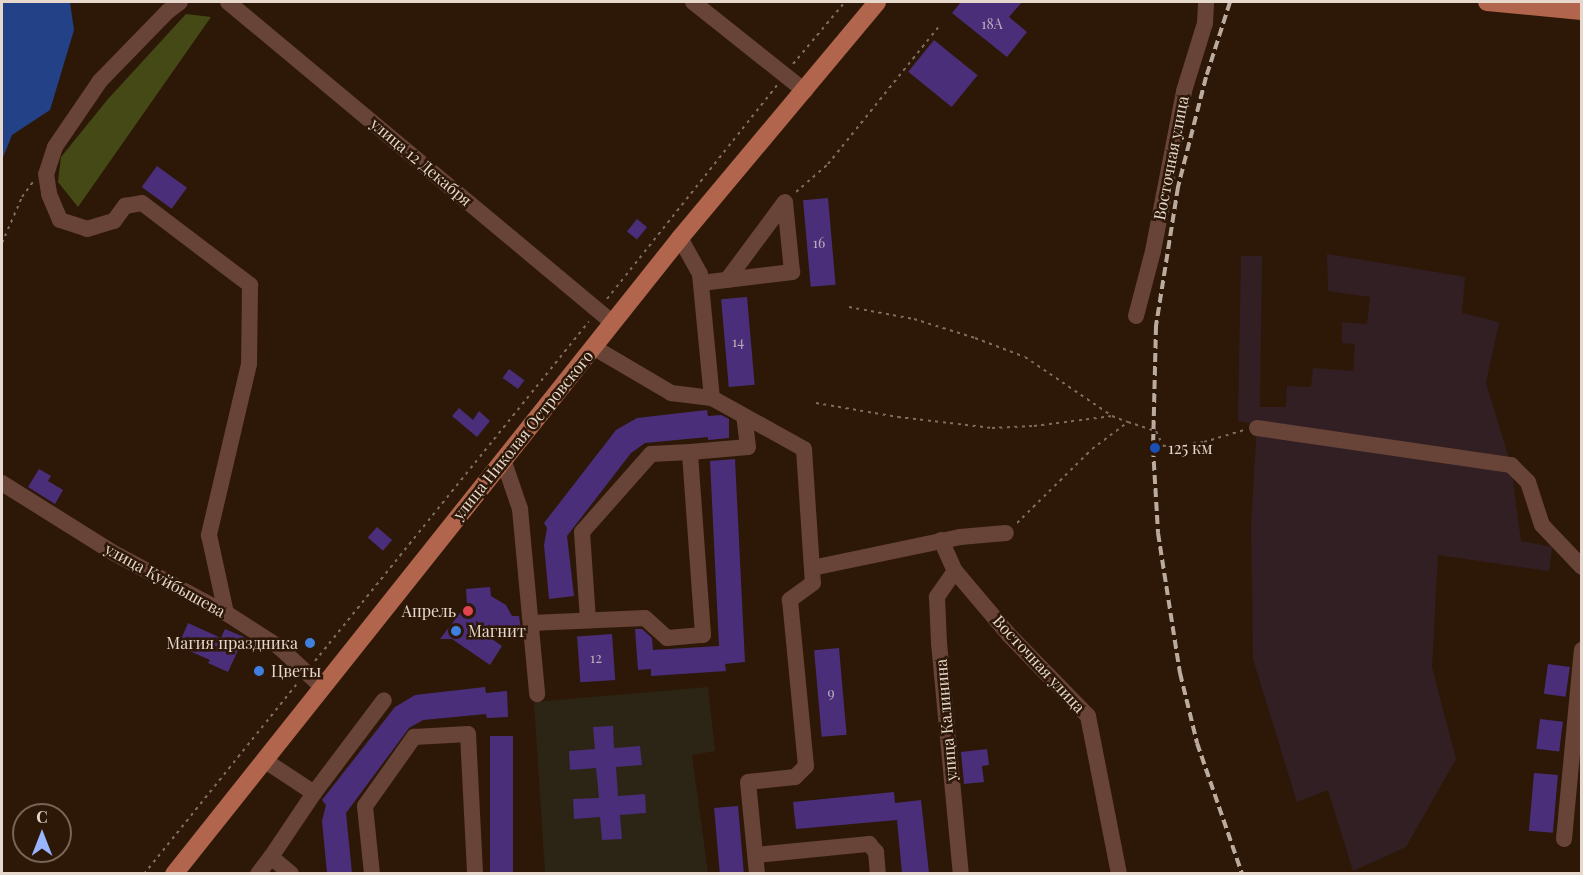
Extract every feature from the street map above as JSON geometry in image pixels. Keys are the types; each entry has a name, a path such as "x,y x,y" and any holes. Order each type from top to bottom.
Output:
{"main road":[{"name":"улица Николая Островского","path":"174,873 680,238 877,2"},
{"path":"1487,2 1572,8"}],"street":[{"path":"180,2 168,10 100,81 55,147 46,174 50,194 60,220 87,229 114,221 125,206 142,203 250,285 249,364 209,534 226,613"},
{"name":"улица 12 Декабря","path":"228,2 613,323"},
{"path":"693,2 804,91"},
{"name":"Восточная улица","path":"1136,316 1153,251 1185,91 1205,23 1206,2"},
{"path":"727,280 785,202"},
{"path":"701,283 792,272 785,202"},
{"path":"680,238 700,274 712,398"},
{"path":"593,347 670,393 712,398 804,449 813,583 790,600 806,766 795,777 748,782 757,873"},
{"path":"588,620 582,532 651,454 748,447 744,416"},
{"path":"1257,428 1511,465 1528,482 1542,525 1581,567"},
{"path":"531,623 645,618 667,638 703,635 690,452"},
{"path":"503,459 520,509 537,694"},
{"name":"улица Куйбышева","path":"2,483 112,552 226,613 279,647 322,687"},
{"path":"812,568 941,540 1006,533"},
{"name":"Восточная улица","path":"941,540 955,571 1009,635 1088,716 1119,873"},
{"name":"улица Калинина","path":"955,571 937,597 939,643 961,873"},
{"path":"1564,839 1581,650"},
{"path":"258,873 314,793 384,700"},
{"path":"372,873 365,806 414,737 468,734 475,873"},
{"path":"264,760 314,793"},
{"path":"756,855 868,844 876,852 878,873"},
{"path":"271,857 291,873"}],"path":[{"path":"144,873 845,2"},
{"path":"785,202 828,164 940,25"},
{"path":"2,243 22,197 36,178 46,174"},
{"path":"849,307 914,319 1025,357 1112,416 1156,431 1163,446 1204,442 1231,432 1257,428"},
{"path":"816,403 898,417 992,428 1034,426 1112,416"},
{"path":"1006,533 1092,449 1128,423"}],"shaded area":[{"path":"1327,254 1465,277 1462,313 1499,322 1486,383 1511,465 1521,541 1552,547 1549,571 1438,555 1432,667 1456,759 1406,847 1353,871 1328,790 1297,802 1253,659 1251,527 1257,424 1238,421 1241,256 1262,256 1260,407 1286,407 1287,386 1311,387 1313,368 1353,371 1355,344 1342,343 1342,322 1367,324 1370,297 1328,291"},
{"path":"708,687 715,751 692,755 708,873 545,873 534,702"}],"green space":[{"path":"186,14 211,17 78,207 58,182 61,157 108,99"}],"water":[{"path":"2,2 70,2 74,30 50,110 12,135 2,160"}],"building":[{"path":"961,2 1022,2 1009,17 1027,32 1007,57 952,13"},
{"path":"934,40 978,75 952,107 908,72"},
{"path":"157,166 187,188 172,209 142,187"},
{"path":"828,198 836,285 811,287 803,200"},
{"path":"637,219 647,227 637,240 627,231"},
{"path":"747,297 755,385 729,387 721,299"},
{"path":"509,369 524,380 518,389 503,378"},
{"path":"459,408 473,420 479,411 490,421 477,437 452,416"},
{"path":"707,410 708,416 721,415 729,419 729,438 708,440 708,437 645,443 631,453 567,536 574,596 549,599 544,545 547,528 544,523 616,430 637,418"},
{"path":"735,459 745,662 725,664 726,671 651,676 651,669 638,670 635,629 642,629 652,638 653,650 719,646 710,461"},
{"path":"39,469 51,476 48,481 63,490 55,504 28,487"},
{"path":"377,527 392,540 383,551 368,538"},
{"path":"490,587 491,596 506,605 512,616 519,616 521,630 479,630 502,646 490,665 452,639 440,639 467,604 466,589"},
{"path":"188,623 221,638 225,629 244,637 228,672 208,663 210,660 178,646"},
{"path":"612,634 615,680 580,682 577,636"},
{"path":"839,648 847,735 822,737 814,650"},
{"path":"1548,664 1570,667 1566,697 1544,694"},
{"path":"485,687 486,693 507,691 508,717 487,718 486,714 423,720 409,728 346,813 352,873 327,873 322,821 326,805 322,800 395,707 415,695"},
{"path":"1540,719 1563,722 1559,752 1536,749"},
{"path":"613,726 614,748 640,746 642,765 616,767 618,796 645,794 646,813 620,815 622,839 602,840 600,817 574,819 573,799 599,798 596,768 570,770 569,751 595,749 593,727"},
{"path":"490,736 513,736 513,873 490,873"},
{"path":"987,749 989,765 982,766 984,782 964,784 961,752"},
{"path":"1534,773 1558,775 1553,833 1529,831"},
{"path":"894,792 895,803 921,800 929,873 902,873 897,820 796,829 793,802"},
{"path":"738,806 744,873 720,874 714,808"}],"railway":[{"path":"1230,2 1206,77 1178,187 1156,326 1153,448 1158,533 1180,673 1197,743 1242,874"}],"place":[{"name":"125 км","path":"1155,448"},
{"name":"Апрель","path":"468,611"},
{"name":"Магнит","path":"456,631"},
{"name":"Магия праздника","path":"310,643"},
{"name":"Цветы","path":"259,671"}]}
